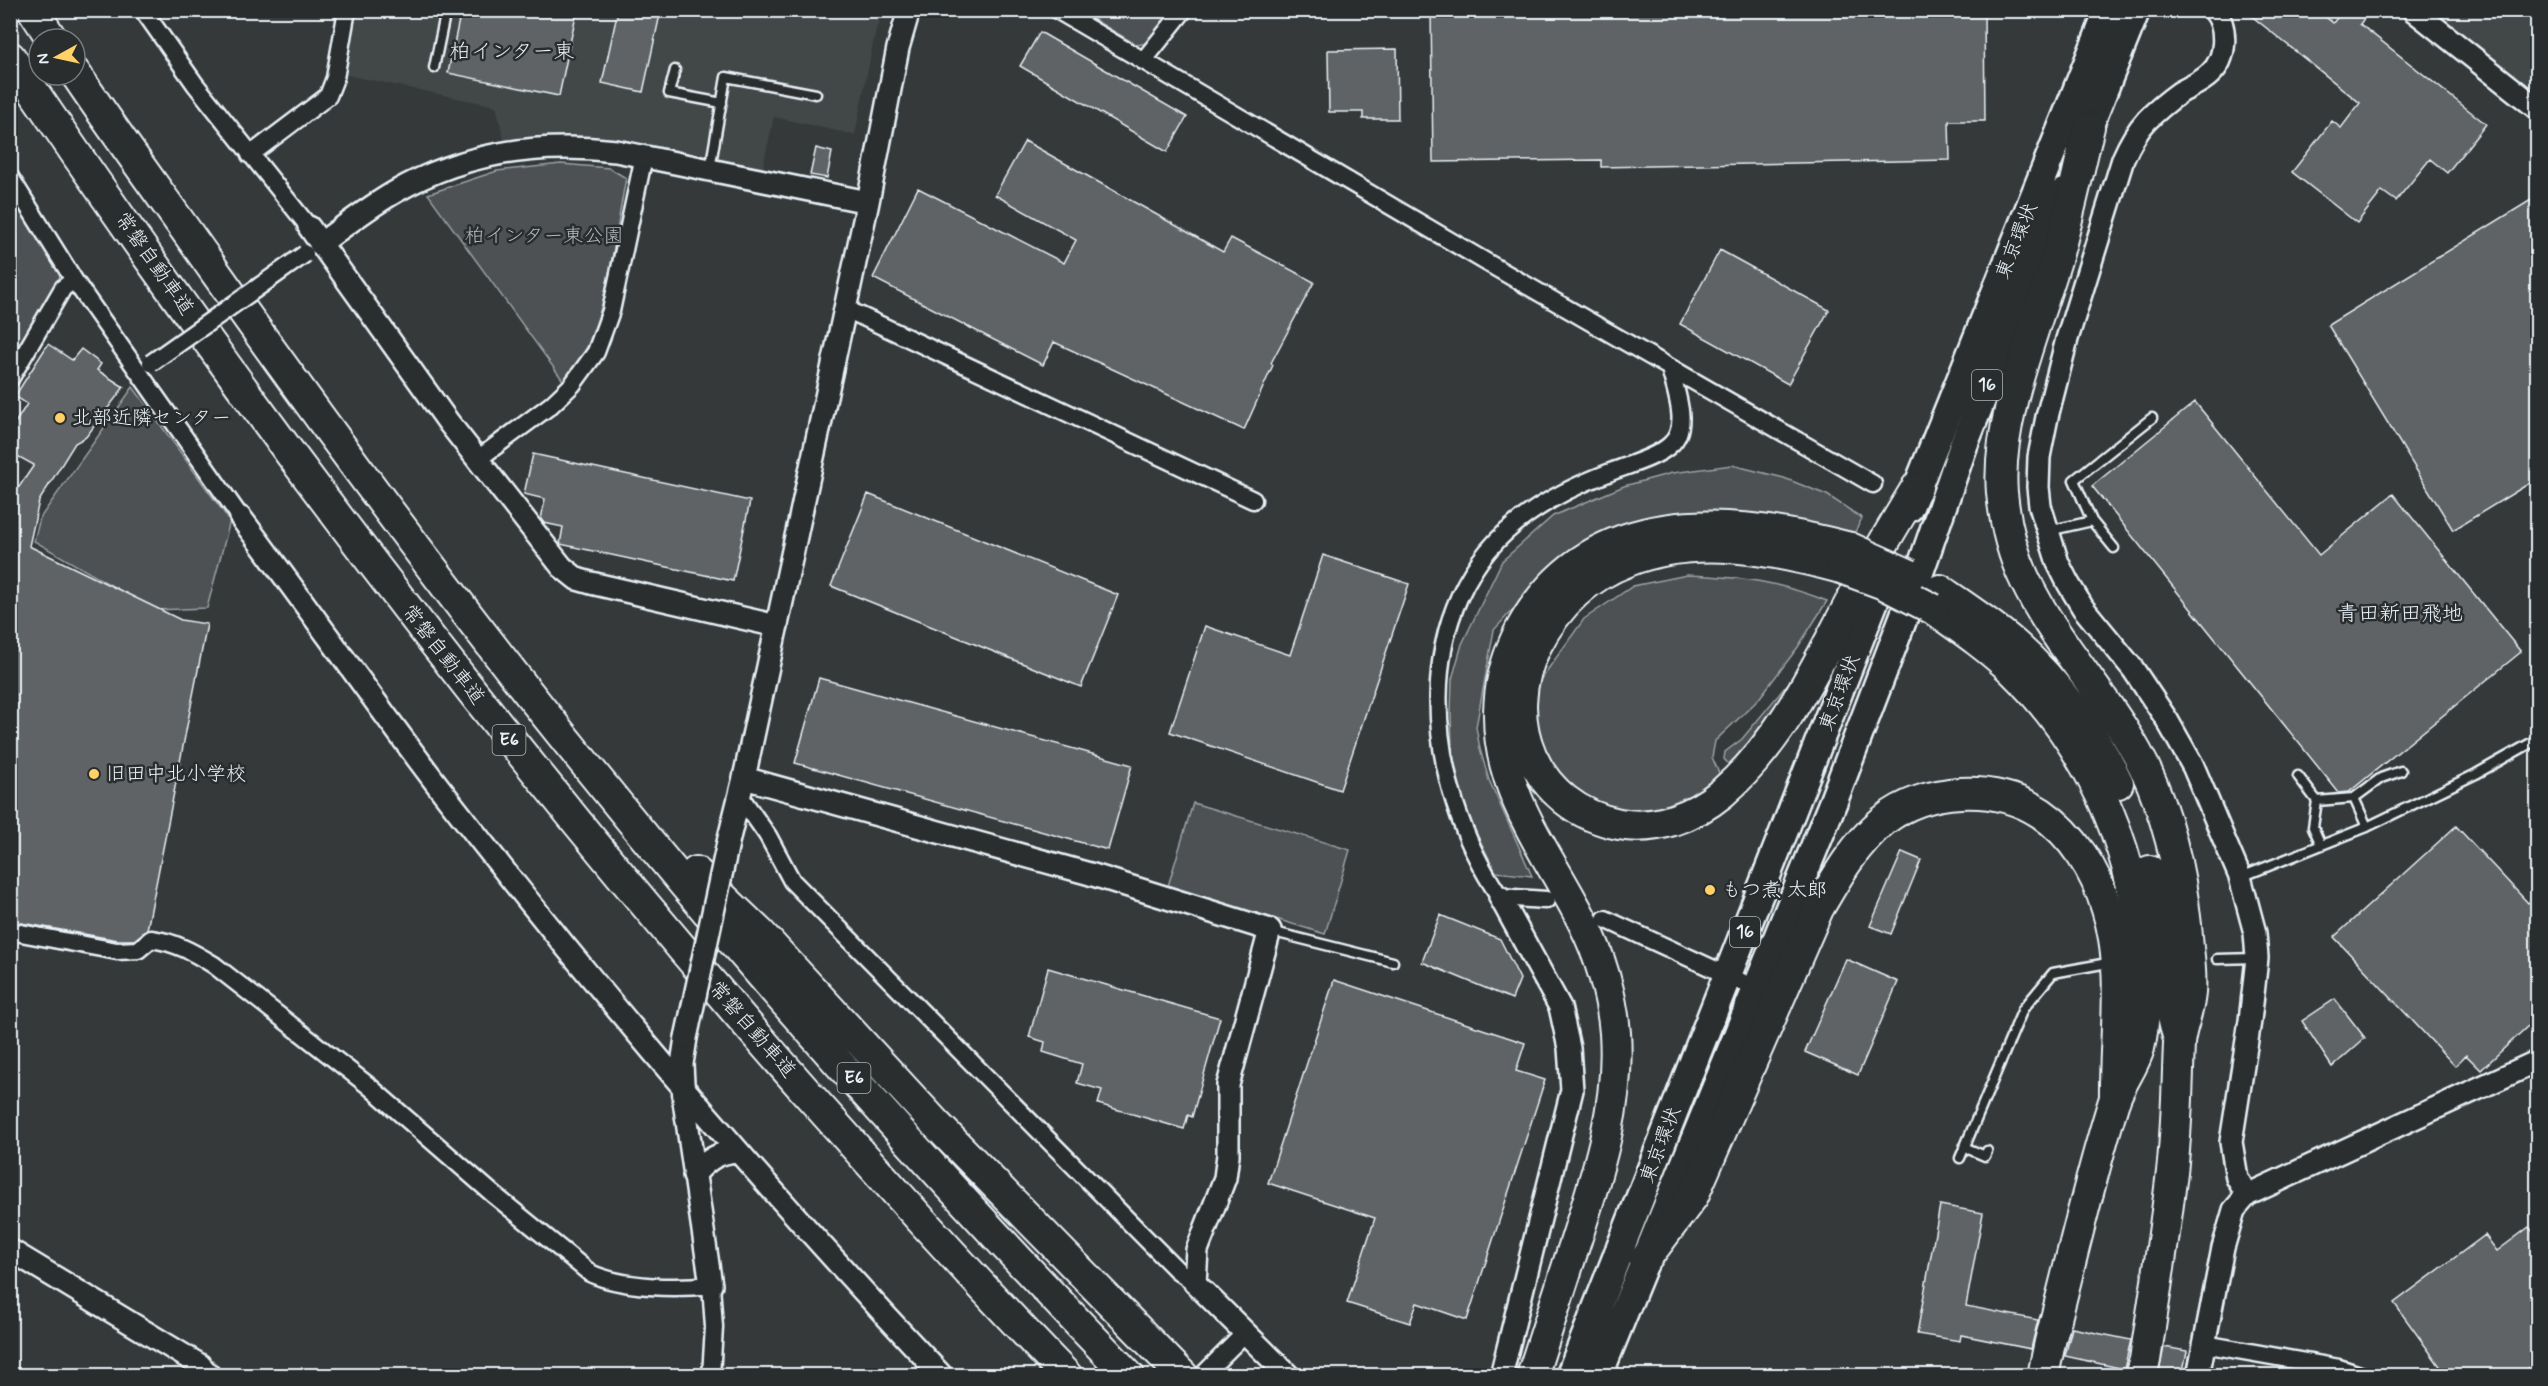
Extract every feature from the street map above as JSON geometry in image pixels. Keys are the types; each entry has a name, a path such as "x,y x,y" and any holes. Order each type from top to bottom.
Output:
{"highway":[{"path":"33,10 44,27"},
{"name":"東京環状","path":"1570,1376 1878,596 1917,487 2109,10"},
{"name":"東京環状","path":"1598,1376 1848,763 1906,611 1964,444 2136,10"},
{"name":"常磐自動車道","path":"10,57 247,397 368,560 551,793 717,991 839,1129 1068,1376"},
{"name":"E6","path":"85,87 300,391 409,538 590,770 760,974 922,1154 1129,1376"},
{"path":"2089,127 2058,256 2011,405 2001,462 2002,489 2006,522 2025,581 2132,743 2151,782 2178,862 2186,908 2190,998 2179,1038 2177,1121 2171,1180 2145,1360 2140,1376"},
{"path":"1846,558 1725,547 1691,548 1630,560 1606,570 1578,590 1566,602 1536,645 1528,668 1523,696 1523,725 1538,772 1554,791 1579,811 1601,820 1625,825 1648,826 1674,820 1698,809 1734,782 1765,748 1821,658 1857,590 1917,487"},
{"path":"1532,1376 1598,1172 1609,1127 1614,1092 1615,1033 1608,990 1584,924 1535,835 1509,778 1499,736 1499,708 1509,653 1534,607 1549,588 1570,568 1592,554 1636,535 1710,525 1776,530 1846,558 1884,584 1936,599 2015,645 2042,673 2095,741 2118,782 2150,868 2159,916 2167,993 2179,1038"},
{"path":"1936,599 2038,698 2080,757 2114,825 2134,890 2144,974 2139,1049 2115,1099 2052,1331 2043,1376"},
{"path":"590,770 759,932 936,1124 1184,1376"},
{"path":"1644,1261 1693,1196 1818,909 1840,870 1863,841 1883,821 1906,807 1934,796 1960,792 1978,793 2013,801 2040,813 2063,832 2081,854 2096,879 2115,935 2118,966 2115,1099"}],"street":[{"path":"143,10 311,242 562,567 577,579 777,626"},
{"path":"250,155 328,96 335,78 347,10"},
{"path":"711,1376 714,1327 711,1285 694,1175 682,1064 868,202 898,48 909,10"},
{"path":"1057,10 1873,484"},
{"path":"1143,61 1184,10"},
{"path":"2214,10 2219,17 2224,37 2222,54 2212,73 2179,93 2148,120 2131,141 2123,159 2067,339 2039,457 2038,486 2040,506 2058,562 2083,608 2133,669 2177,738 2193,766 2240,877 2255,933 2257,958 2250,1022 2230,1142 2237,1178 2247,1195"},
{"path":"2413,10 2536,104"},
{"path":"145,367 311,242 396,192 434,174 472,160 506,152 558,147 590,148 644,156 868,202"},
{"path":"478,459 551,405 572,385 596,352 611,310 644,156"},
{"path":"10,177 74,280 145,367 241,518 443,793 684,1090 942,1376"},
{"path":"10,379 63,288 74,280"},
{"path":"844,308 1253,500"},
{"path":"1501,1376 1572,1090 1569,1048 1560,1007 1500,897 1481,869 1465,834 1441,749 1437,709 1440,666 1459,598 1474,570 1493,546 1524,516 1557,495 1671,445 1682,423 1670,368"},
{"path":"742,787 1120,883 1270,930 1228,1085 1228,1155 1225,1178 1197,1250 1195,1283"},
{"path":"742,787 792,881 1177,1270 1195,1283 1237,1341 1289,1376"},
{"path":"1500,897 1546,900"},
{"path":"1605,919 1756,989"},
{"path":"10,931 117,951 138,950 151,939 167,941 187,949 214,965 308,1036 493,1194 590,1273 603,1279 623,1282 689,1288 711,1285"},
{"path":"2198,1376 2226,1239 2234,1210 2247,1195 2538,1061"},
{"path":"694,1175 708,1160 725,1152 738,1151"},
{"path":"10,1250 200,1365 210,1376"},
{"path":"1202,1376 1237,1341"},
{"path":"2204,1344 2339,1368 2363,1376"}],"lane":[{"path":"434,68 446,10"},
{"path":"675,70 669,93 722,104"},
{"path":"710,169 726,77 816,94"},
{"path":"2114,548 2092,520 2074,480 2152,418"},
{"path":"2047,531 2092,520"},
{"path":"2240,877 2367,827 2476,774 2538,739"},
{"path":"2318,801 2354,798 2381,778 2401,771"},
{"path":"2298,776 2318,801 2313,827 2321,845"},
{"path":"2354,798 2367,827"},
{"path":"1270,930 1393,962"},
{"path":"2217,959 2257,958"},
{"path":"1959,1158 2023,1009 2054,973 2102,964"},
{"path":"1964,1147 1985,1156 1987,1151"}],"shaded area":[{"path":"357,11 884,11 876,29 855,135 774,117 762,171 583,138 504,140 496,106 346,75"},
{"path":"2430,11 2537,11 2537,81 2524,84"}],"green space":[{"path":"1079,11 1172,11 1147,43 1137,45"},
{"name":"柏インター東公園","path":"561,164 609,168 626,178 607,285 595,327 585,351 564,382 428,194 497,171"},
{"path":"11,193 63,278 11,362"},
{"path":"133,387 230,521 207,608 154,610 34,541 40,518"},
{"path":"1732,465 1784,478 1827,495 1862,518 1855,532 1764,517 1652,516 1603,531 1566,557 1526,595 1494,630 1476,727 1489,780 1532,876 1496,872 1465,811 1452,750 1451,712 1452,679 1462,644 1502,561 1553,516 1624,486 1672,473"},
{"path":"1687,575 1759,581 1827,601 1798,647 1758,700 1715,741 1712,757 1721,778 1689,802 1619,817 1578,797 1550,771 1534,729 1538,683 1584,619 1633,586"},
{"path":"1809,658 1813,662 1733,769 1724,759 1725,752 1742,739"},
{"path":"1193,803 1350,850 1325,934 1168,886"}],"building":[{"path":"461,10 577,10 559,96 448,73"},
{"path":"618,10 661,10 643,92 602,83"},
{"path":"1431,10 1984,10 1985,121 1949,121 1950,160 1601,167 1601,160 1433,162"},
{"path":"2244,10 2317,10 2333,23 2343,10 2370,10 2360,24 2486,124 2447,173 2430,159 2396,201 2382,191 2357,223 2292,172 2332,121 2341,128 2360,103"},
{"path":"1040,32 1187,117 1167,152 1020,66"},
{"path":"1397,49 1398,119 1363,119 1363,112 1329,112 1328,50"},
{"path":"1025,141 1223,252 1231,238 1314,282 1271,363 1273,365 1244,430 1054,342 1043,365 873,278 918,188 1064,263 1076,240 995,195"},
{"path":"816,148 832,152 827,178 810,175"},
{"path":"2531,200 2538,210 2538,478 2453,530 2328,325"},
{"path":"1720,250 1829,310 1788,384 1680,324"},
{"name":"旧田中北小学校","path":"48,344 72,360 81,349 101,364 97,370 124,387 86,437 75,443 39,501 29,546 181,620 207,624 147,930 134,940 118,940 10,921 10,500 34,465 10,452 14,438 10,431 27,404 15,396"},
{"path":"2195,402 2319,555 2393,494 2521,652 2349,792 2339,793 2092,486"},
{"path":"533,454 750,501 733,581 560,544 563,527 544,523 541,519 545,499 524,494"},
{"path":"868,494 1118,595 1081,687 831,586"},
{"path":"1323,555 1409,584 1340,790 1170,732 1205,626 1290,655"},
{"path":"819,678 1132,765 1108,850 795,763"},
{"path":"2456,826 2528,903 2538,895 2538,1034 2529,1025 2481,1070 2466,1055 2455,1066 2334,937"},
{"path":"1902,852 1921,860 1891,934 1870,926"},
{"path":"1440,915 1500,939 1520,979 1512,999 1422,962"},
{"path":"1846,959 1898,982 1858,1075 1805,1052"},
{"path":"1048,968 1220,1018 1192,1117 1188,1115 1184,1129 1098,1104 1102,1090 1077,1083 1082,1064 1043,1052 1045,1042 1029,1037"},
{"path":"1334,980 1525,1043 1516,1071 1545,1080 1467,1320 1417,1303 1410,1323 1347,1303 1375,1218 1268,1183"},
{"path":"2335,999 2365,1038 2332,1067 2302,1021"},
{"path":"1940,1205 1983,1213 1966,1306 2038,1320 2031,1349 1961,1335 1960,1341 1917,1334"},
{"path":"2529,1227 2538,1238 2538,1360 2517,1376 2447,1376 2394,1303 2485,1235 2497,1251"},
{"path":"2072,1328 2131,1340 2124,1369 2065,1356"},
{"path":"2164,1347 2187,1351 2182,1376 2158,1376"}],"place":[{"name":"北部近隣センター","path":"60,418"},
{"name":"旧田中北小学校","path":"94,774"},
{"name":"もつ煮 太郎","path":"1710,890"}],"district":[{"name":"柏インター東","path":"512,52"},
{"name":"青田新田飛地","path":"2400,614"}]}
